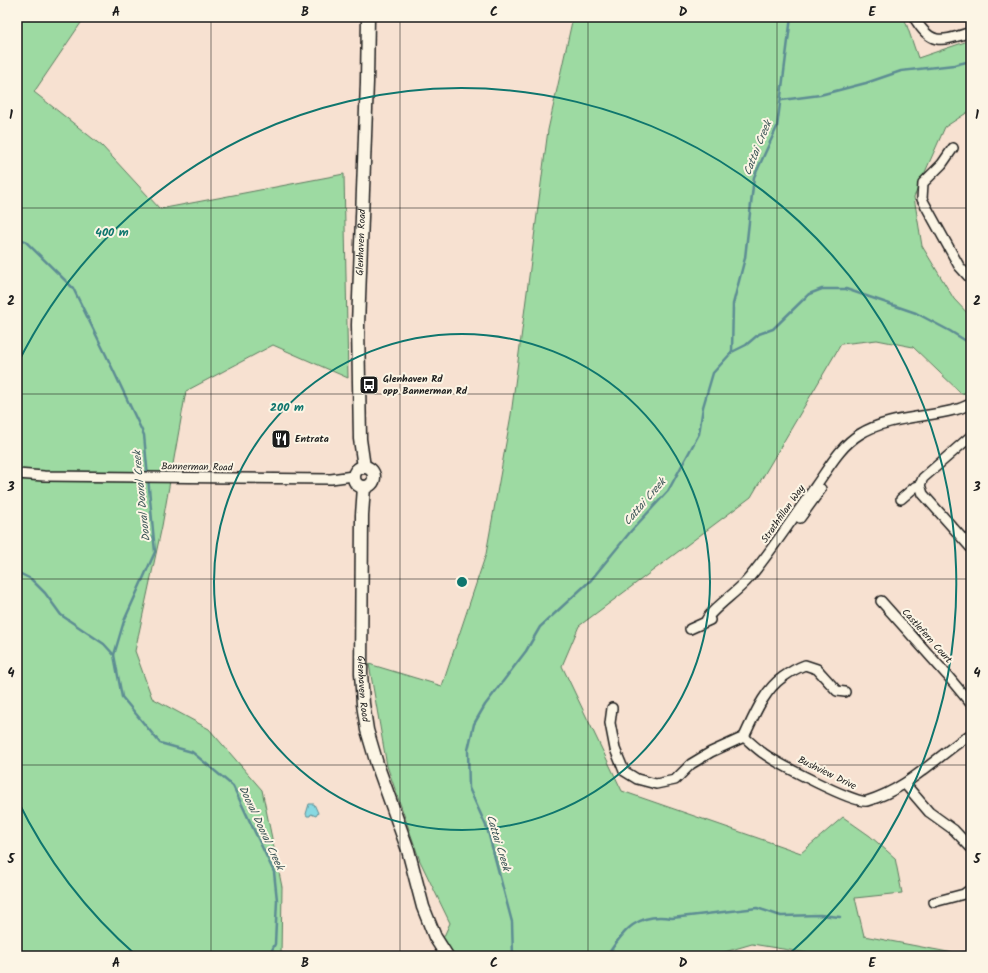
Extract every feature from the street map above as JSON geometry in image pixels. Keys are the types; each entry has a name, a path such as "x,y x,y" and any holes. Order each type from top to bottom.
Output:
{"main road":[{"name":"Glenhaven Road","path":"364,467 360,439 358,325 368,75 368,17"},
{"path":"364,467 371,469 374,478 372,483 364,487 356,484 353,476 358,468 364,467"},
{"name":"Glenhaven Road","path":"364,487 362,523 361,642 363,704 367,730 377,764 398,821 417,882 423,907 435,937 448,956"},
{"name":"Glenhaven Road","path":"417,882 443,934 456,956"}],"street":[{"path":"914,17 926,34 937,40 948,39 971,32"},
{"path":"953,148 942,164 923,183 922,199 959,266 971,278"},
{"name":"Strathfillan Way","path":"690,629 706,621 710,614 744,585 782,534 836,456 850,441 861,433 881,425 913,417 953,410 971,404"},
{"path":"971,436 923,478 920,485 923,494 971,548"},
{"name":"Bannerman Road","path":"17,474 44,476 331,479 353,476"},
{"path":"901,499 914,487 920,485"},
{"name":"Castlefern Court","path":"881,601 971,704"},
{"path":"612,708 610,724 615,749 624,771 637,779 656,784 675,780 691,764 711,752 744,737 756,711 774,684 791,671 805,665 817,669 837,691 846,692"},
{"name":"Bushview Drive","path":"744,737 764,753 831,790 865,802 905,784 971,734"},
{"path":"905,784 929,812 954,830 971,848"},
{"path":"934,902 964,894 971,889"}],"green space":[{"path":"17,17 85,17 34,92 102,146 160,209 344,174 348,378 273,345 186,391 162,526 135,651 152,698 209,729 262,790 282,887 281,956 17,956"},
{"path":"573,17 904,17 918,58 971,40 971,110 945,127 914,197 922,246 954,299 971,317 971,383 963,395 913,347 877,340 841,344 751,497 579,626 562,666 622,791 801,853 843,817 870,836 895,858 902,893 855,898 864,936 969,956 819,956 752,944 711,956 435,956 450,923 420,861 387,766 369,664 442,686 486,554 511,415 548,130"}],"water":[{"path":"309,804 314,804 318,813 316,816 311,814 310,816 307,816 306,814"}],"waterway":[{"name":"Cattai Creek","path":"513,956 512,922 487,828 469,788 468,750 474,724 485,705 526,651 540,627 591,580 631,531 668,491 699,434 703,407 713,373 732,352 733,304 745,258 754,177 777,127 791,17"},
{"path":"782,100 820,95 866,83 901,71 954,65 971,61"},
{"name":"Dooral Dooral Creek","path":"17,238 25,241 73,288 144,435 155,552 124,621 114,655 122,697 160,743 192,752 233,786 274,872 277,900 275,944 269,956"},
{"path":"732,352 746,345 759,334 773,329 809,294 822,289 846,289 916,313 971,344"},
{"path":"17,572 31,579 45,593 61,615 104,644 114,655"},
{"path":"607,956 619,938 626,931 633,925 649,918 672,918 757,908 781,916 820,915 840,917"}],"place":[{"name":"Glenhaven Rd opp Bannerman Rd","path":"369,385"},
{"name":"Entrata","path":"281,439"}]}
